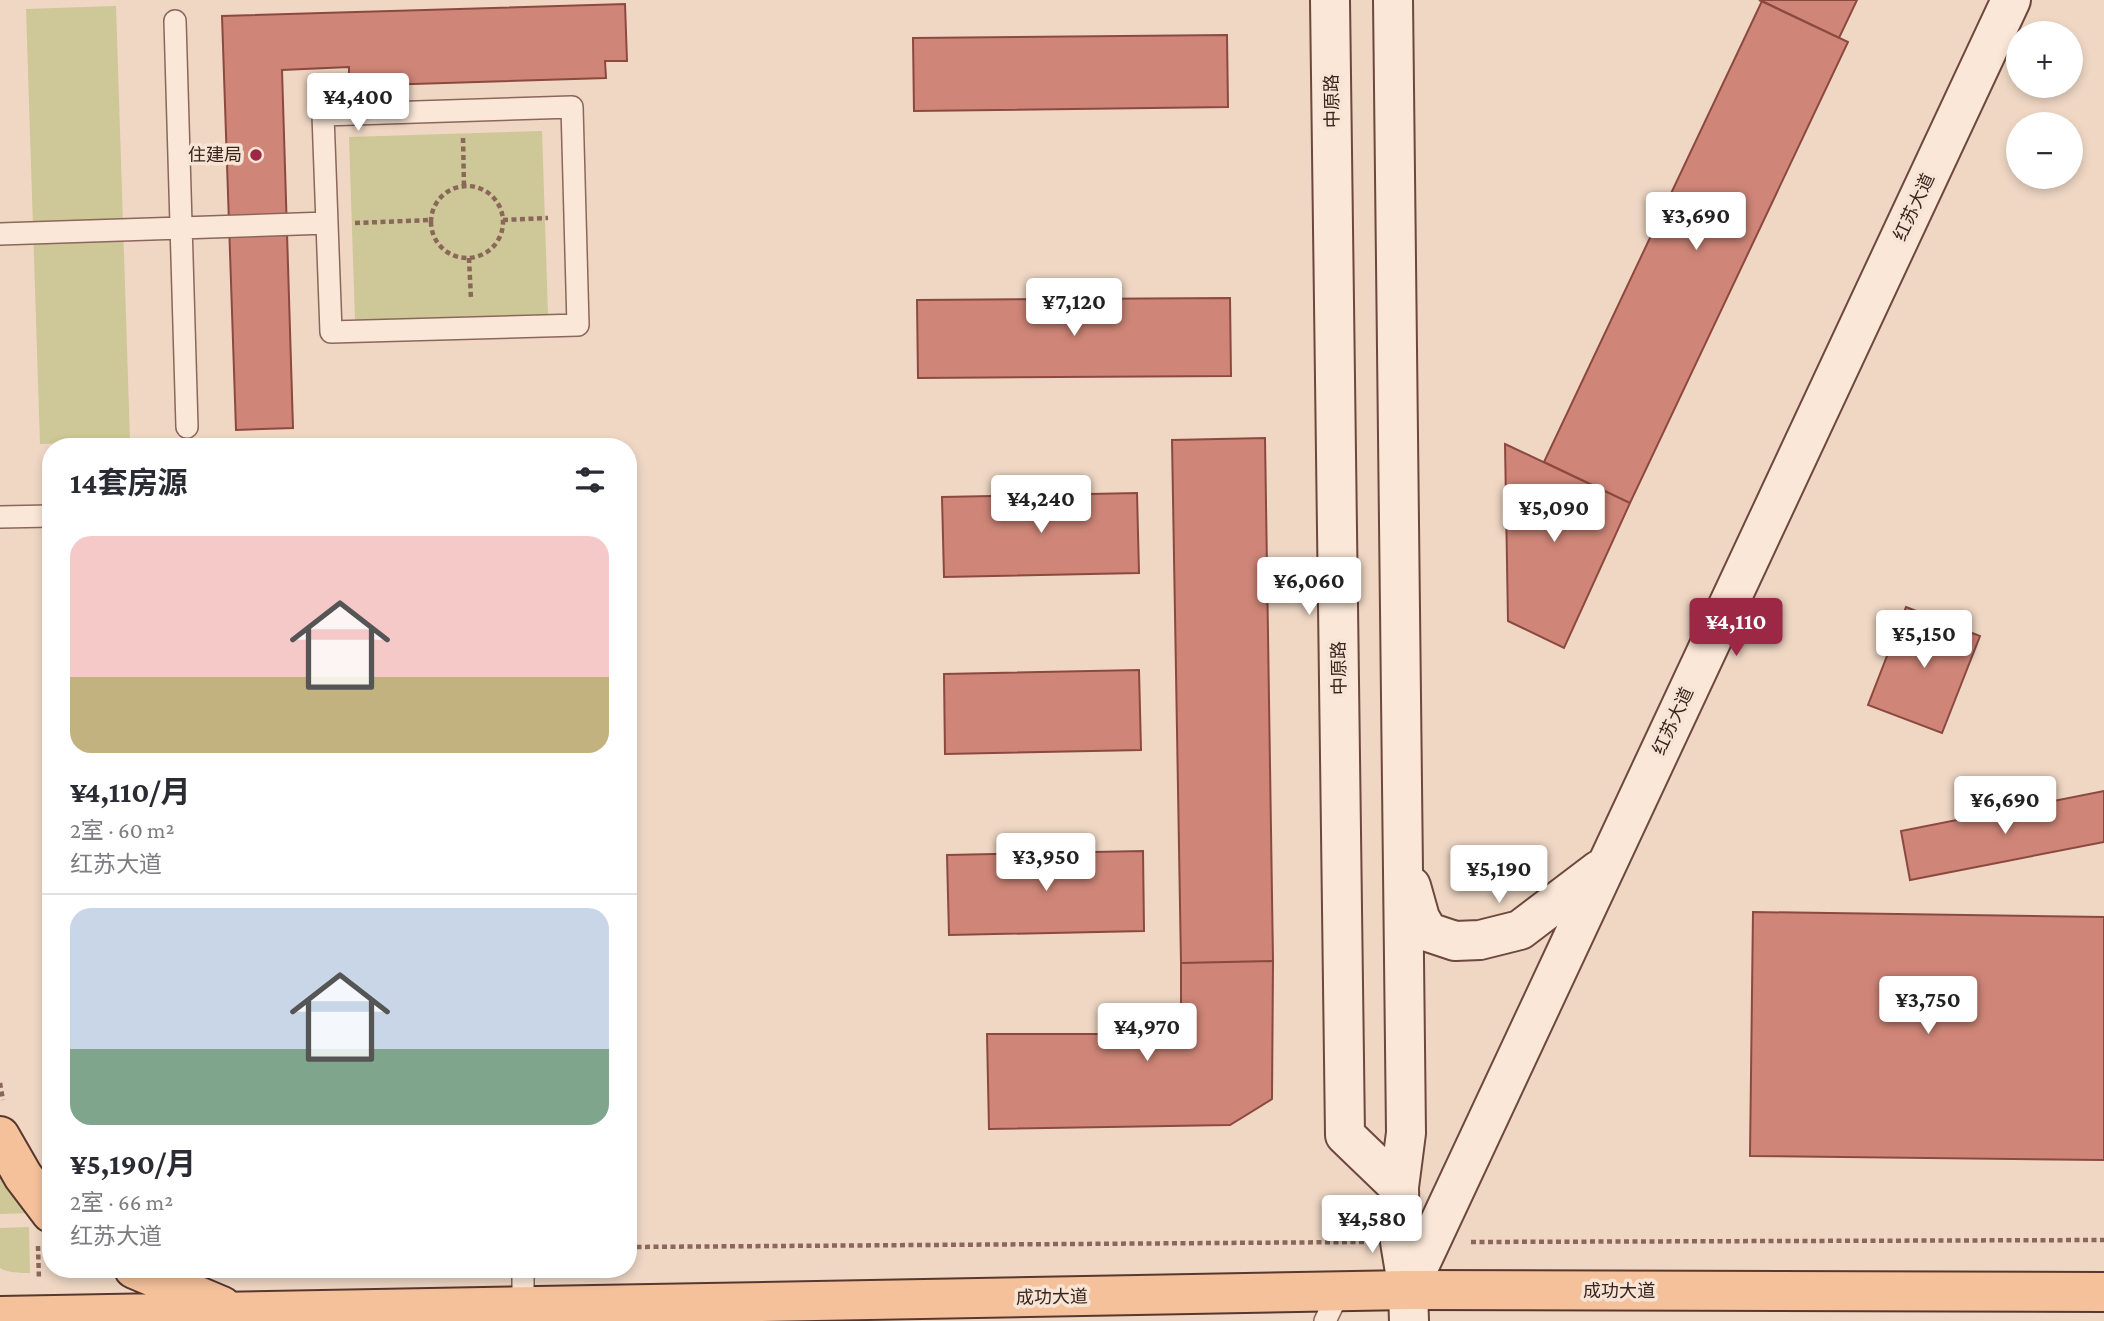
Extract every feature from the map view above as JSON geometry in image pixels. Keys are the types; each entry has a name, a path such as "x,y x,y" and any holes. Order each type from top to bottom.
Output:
{"main road":[{"name":"中原路","path":"1330,0 1345,1135 1399,1187"},
{"path":"1393,0 1406,1133 1399,1187 1399,1242 1408,1306"},
{"name":"红苏大道","path":"1408,1306 1606,864 2011,0"},
{"path":"1404,859 1420,918 1428,932 1455,941 1480,940 1520,930 1606,864"},
{"path":"0,1136 23,1176 42,1220"},
{"path":"152,1278 228,1317"},
{"name":"成功大道","path":"0,1316 228,1317 523,1307 1332,1307 2104,1292"}],"lane":[{"path":"175,21 187,428"},
{"path":"572,107 578,325 331,332 323,115 462,111 572,107"},
{"path":"0,234 327,223"},
{"path":"0,517 42,516"},
{"path":"523,1278 523,1307"}],"path":[{"path":"462,111 464,187"},
{"path":"476,187 495,199 503,220 502,231 490,250 469,258 458,257 439,245 433,235 431,220 437,203 444,194 454,188 476,187"},
{"path":"503,220 575,217"},
{"path":"327,223 431,220"},
{"path":"469,258 472,328"},
{"path":"41,1315 43,1278"}],"shaded area":[{"path":"116,6 130,438 42,438 40,444 26,9"},
{"path":"542,131 548,314 355,320 349,137"},
{"path":"0,1152 30,1213 0,1214"},
{"path":"29,1227 30,1273 11,1272 0,1268 0,1228"}],"building":[{"path":"1759,0 1857,0 1839,38"},
{"path":"1762,1 1848,42 1630,503 1544,462"},
{"name":"住建局","path":"625,4 627,61 605,61 606,78 349,86 349,67 282,70 293,428 236,430 222,16"},
{"path":"1227,35 1228,107 914,111 913,38"},
{"path":"1230,298 1231,376 918,378 917,300"},
{"path":"1265,438 1273,961 1181,963 1172,440"},
{"path":"1505,444 1630,503 1564,648 1508,621"},
{"path":"1137,493 1139,573 944,577 942,497"},
{"path":"1906,607 1980,636 1942,733 1868,705"},
{"path":"1139,670 1141,750 945,754 944,674"},
{"path":"2104,791 2104,842 1910,880 1901,831"},
{"path":"1143,851 1144,931 949,935 947,855"},
{"path":"1753,912 2104,917 2104,1160 1750,1156"},
{"path":"1273,961 1272,1099 1230,1125 989,1129 987,1034 1181,1034 1181,963"}],"place":[{"name":"住建局","path":"256,155"}]}
